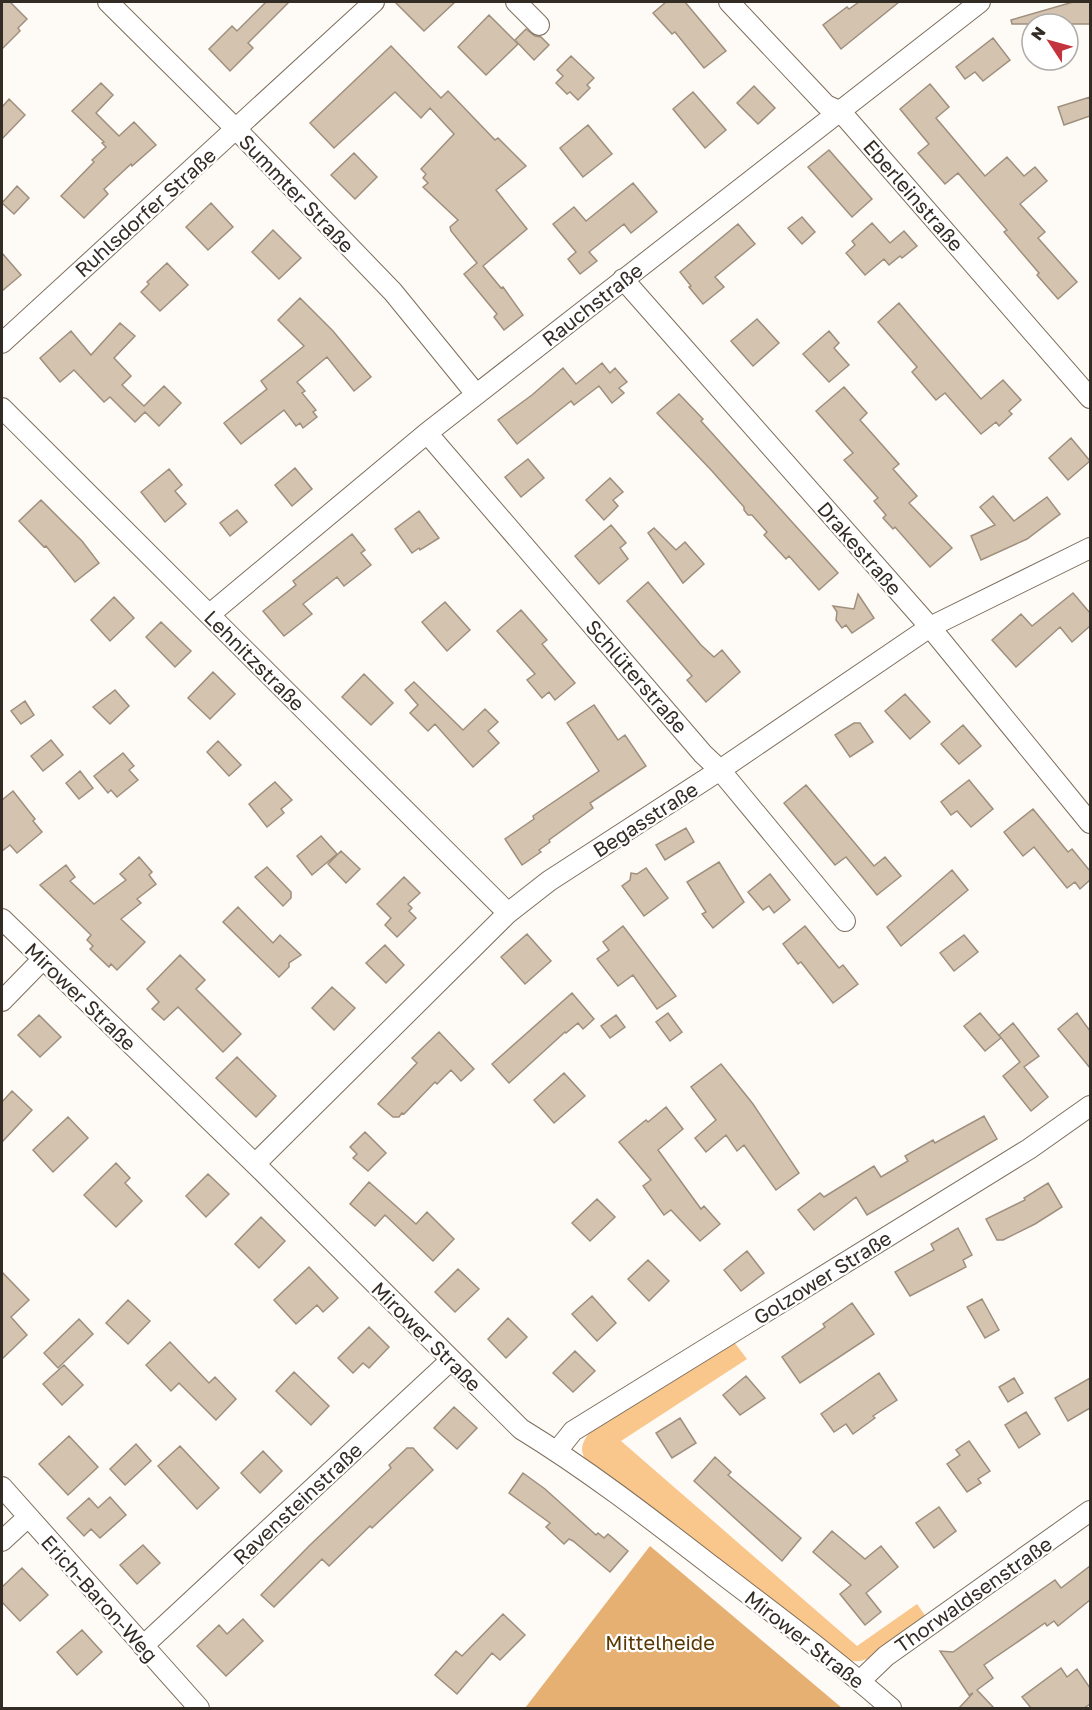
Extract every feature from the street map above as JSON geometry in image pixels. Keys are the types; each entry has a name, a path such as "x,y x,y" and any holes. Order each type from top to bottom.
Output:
{"street":[{"name":"Summter Straße","path":"108,2 236,129 393,292 476,393"},
{"path":"516,2 539,25"},
{"name":"Eberleinstraße","path":"729,2 826,105 841,112 1090,398"},
{"name":"Rauchstraße","path":"210,614 476,393 980,2"},
{"name":"Ruhlsdorfer Straße","path":"2,343 371,4"},
{"name":"Drakestraße","path":"623,279 930,627 1090,823"},
{"name":"Lehnitzstraße","path":"2,408 508,913"},
{"name":"Schlüterstraße","path":"427,433 703,754 720,770 844,921"},
{"name":"Begasstraße","path":"255,1164 508,913 549,881 720,770 930,627 1090,548"},
{"name":"Mirower Straße","path":"2,919 255,1164 521,1429 558,1451 673,1536 860,1681 891,1708"},
{"path":"2,1001 42,960"},
{"name":"Golzower Straße","path":"558,1451 573,1431 1029,1149 1090,1106"},
{"name":"Ravensteinstraße","path":"143,1646 451,1360"},
{"name":"Erich-Baron-Weg","path":"2,1486 199,1708"},
{"name":"Thorwaldsenstraße","path":"860,1681 886,1656 1090,1511"},
{"path":"2,1541 28,1517"}],"shaded area":[{"path":"734,1342 747,1359 621,1441 857,1646 917,1604 927,1618 871,1658 853,1661 840,1654 588,1464 584,1456 582,1448 589,1433"}],"green space":[{"name":"Mittelheide","path":"650,1546 842,1708 525,1708"}],"building":[{"path":"2,2 10,2 27,19 18,28 20,31 2,49"},
{"path":"266,2 289,2 248,43 253,48 230,71 209,49 232,26 237,31"},
{"path":"395,2 455,2 424,31"},
{"path":"666,2 685,2 726,51 704,68 675,32 672,34 653,13"},
{"path":"859,2 899,2 841,49 823,25 847,7 849,9"},
{"path":"1073,2 1090,2 1090,24 1080,24 1080,12 1039,12"},
{"path":"489,15 518,44 486,75 458,47"},
{"path":"1020,17 1020,24 1012,24 1011,20"},
{"path":"526,29 535,36 541,37 549,45 534,60 515,40"},
{"path":"993,38 1010,60 983,81 975,72 965,79 956,67"},
{"path":"391,46 441,98 448,91 495,140 498,138 526,166 496,190 527,229 483,266 501,288 503,287 523,315 504,330 494,317 497,314 464,274 477,263 451,231 450,227 458,220 423,187 428,183 423,178 426,174 421,169 454,134 430,108 421,118 395,92 334,148 310,123"},
{"path":"571,56 594,78 587,85 590,88 578,100 570,92 567,94 556,83 563,76 557,70"},
{"path":"101,83 113,95 96,113 119,136 134,122 156,145 104,189 108,194 84,218 61,196 106,147 102,143 104,142 72,111"},
{"path":"930,84 949,107 936,118 985,176 1007,157 1024,176 1035,167 1047,181 1020,204 1045,232 1038,238 1077,282 1058,299 1004,232 1007,230 958,173 945,184 918,153 929,144 900,109"},
{"path":"754,86 775,108 758,124 737,103"},
{"path":"693,92 726,130 705,148 673,109"},
{"path":"1090,97 1090,116 1064,125 1058,107"},
{"path":"9,99 25,115 2,139 2,107"},
{"path":"588,125 612,154 583,177 560,148"},
{"path":"829,150 872,199 852,217 808,167"},
{"path":"354,153 377,177 355,199 331,175"},
{"path":"633,183 657,212 631,233 624,224 589,252 597,261 580,274 568,259 576,252 553,224 574,207 586,221"},
{"path":"17,186 29,198 14,214 2,203"},
{"path":"211,203 233,227 208,250 186,227"},
{"path":"802,217 815,232 802,244 788,228"},
{"path":"872,223 890,243 904,231 917,246 889,265 884,259 865,275 846,253 855,245 852,241"},
{"path":"738,224 755,244 715,277 724,287 703,304 680,272"},
{"path":"273,230 301,258 279,279 252,252"},
{"path":"2,253 21,275 2,291"},
{"path":"167,263 188,285 160,311 141,292 149,284 147,282"},
{"path":"300,298 333,331 371,377 354,391 327,357 297,382 305,391 302,393 316,410 313,412 317,417 303,428 300,423 296,426 284,410 241,444 224,423 267,389 261,381 304,346 278,320"},
{"path":"899,303 981,399 1003,380 1021,400 1009,411 1012,414 999,426 996,422 981,434 945,393 936,400 912,372 917,367 878,322"},
{"path":"757,319 779,343 753,366 731,341"},
{"path":"120,323 135,336 114,358 131,376 122,385 144,406 164,386 181,403 159,426 145,412 135,422 110,397 104,402 74,370 60,382 40,358 71,331 91,355"},
{"path":"829,331 839,343 834,348 849,365 829,382 803,354"},
{"path":"602,363 610,373 615,368 627,382 619,388 624,393 612,403 599,386 574,405 571,401 517,444 498,420 563,368 576,384"},
{"path":"844,387 867,413 860,420 899,464 893,469 917,496 909,503 952,548 930,567 895,527 893,529 883,518 886,515 874,501 878,498 844,460 853,453 816,411"},
{"path":"679,394 838,573 819,590 789,556 786,559 764,535 767,532 752,515 748,515 744,507 712,471 657,413"},
{"path":"1071,438 1090,461 1068,480 1049,458"},
{"path":"528,459 544,478 521,497 505,477"},
{"path":"295,468 312,489 292,506 275,485"},
{"path":"169,469 182,485 175,491 186,504 165,522 141,492"},
{"path":"610,478 623,492 613,500 618,506 604,520 586,500"},
{"path":"993,496 1014,521 1047,497 1060,514 1027,539 981,560 971,536 995,525 980,507"},
{"path":"41,500 82,541 99,563 75,582 46,546 44,547 19,521"},
{"path":"237,510 247,522 230,536 220,523"},
{"path":"419,511 439,538 412,553 395,529"},
{"path":"611,525 626,543 620,548 628,559 599,584 575,556"},
{"path":"654,528 676,550 685,542 704,564 683,583 648,533"},
{"path":"352,534 365,550 361,553 371,565 344,586 337,577 303,604 312,614 284,636 263,611 296,585 293,581"},
{"path":"648,582 701,645 714,657 722,650 740,672 706,702 687,680 692,676 627,601"},
{"path":"1073,593 1090,613 1090,626 1072,642 1060,627 1016,667 992,640 1021,614 1032,626"},
{"path":"858,594 874,618 852,633 846,625 842,628 836,620 837,612 833,606 854,609"},
{"path":"114,597 134,618 110,641 91,620"},
{"path":"445,602 470,630 447,651 422,622"},
{"path":"521,610 547,640 542,644 575,683 555,700 549,692 542,698 527,680 535,674 497,631"},
{"path":"161,622 191,651 175,667 146,637"},
{"path":"213,672 235,694 210,719 188,698"},
{"path":"364,674 393,703 371,725 342,697"},
{"path":"414,682 463,730 485,709 498,722 488,731 499,743 473,767 435,724 428,731 410,713 418,705 405,690"},
{"path":"115,690 129,706 110,724 93,707"},
{"path":"905,694 930,722 910,739 885,711"},
{"path":"25,701 34,715 21,724 11,711"},
{"path":"594,705 618,740 625,735 646,766 590,803 593,808 549,840 550,842 539,850 541,852 522,865 505,839 534,819 533,816 599,771 567,723"},
{"path":"854,723 860,723 873,742 850,757 835,735"},
{"path":"963,725 981,746 959,764 941,744"},
{"path":"51,740 63,755 43,771 31,756"},
{"path":"218,741 241,765 229,776 207,752"},
{"path":"123,753 134,766 129,770 138,780 117,797 111,790 108,793 94,776"},
{"path":"80,771 93,788 79,799 66,783"},
{"path":"969,780 993,809 971,827 957,811 951,815 941,802"},
{"path":"275,782 292,800 281,809 284,813 267,827 249,804"},
{"path":"806,785 874,866 885,857 901,876 877,895 846,857 835,865 784,803"},
{"path":"13,791 42,832 17,853 10,845 2,851 2,800"},
{"path":"1033,809 1068,852 1072,849 1090,871 1090,880 1080,889 1075,882 1067,888 1034,847 1023,856 1004,832"},
{"path":"686,828 694,842 665,860 656,845"},
{"path":"321,836 337,854 312,875 297,856"},
{"path":"341,851 360,869 346,883 328,864"},
{"path":"139,857 152,872 149,875 156,884 137,899 141,903 121,919 145,942 117,970 111,964 109,967 90,949 93,946 87,940 91,935 40,885 66,865 75,877 70,881 94,904 126,880 120,874"},
{"path":"719,862 744,902 713,928 702,914 706,912 687,882"},
{"path":"267,867 291,892 291,898 283,906 255,877"},
{"path":"646,868 668,898 644,916 622,886 630,880 631,873 637,874"},
{"path":"952,870 968,890 901,946 887,927"},
{"path":"770,874 790,900 774,913 769,906 763,910 748,892"},
{"path":"404,877 420,893 408,904 412,908 409,911 416,918 397,937 385,925 391,918 377,904"},
{"path":"238,907 273,943 280,935 301,955 289,963 289,967 279,977 223,922"},
{"path":"623,926 676,996 657,1009 633,975 618,986 597,959 609,950 603,942"},
{"path":"805,926 839,968 843,965 858,984 833,1003 801,962 798,964 783,944"},
{"path":"527,934 551,961 525,984 501,957"},
{"path":"964,935 978,952 954,971 940,953"},
{"path":"385,945 404,965 386,983 366,963"},
{"path":"180,955 205,980 196,989 241,1034 223,1052 178,1007 164,1020 152,1009 159,1002 147,989"},
{"path":"332,987 355,1008 334,1030 312,1008"},
{"path":"572,993 594,1019 583,1029 578,1023 565,1032 509,1083 492,1064"},
{"path":"668,1013 682,1032 670,1041 656,1022"},
{"path":"980,1013 1001,1038 985,1051 964,1026"},
{"path":"1077,1013 1090,1031 1090,1068 1058,1029"},
{"path":"39,1015 61,1037 40,1057 18,1035"},
{"path":"616,1015 625,1027 610,1038 601,1026"},
{"path":"1013,1023 1039,1056 1024,1067 1048,1097 1031,1111 1003,1076 1020,1062 999,1035"},
{"path":"439,1032 474,1069 461,1081 451,1070 437,1084 435,1082 404,1114 393,1117 378,1104 417,1063 412,1058"},
{"path":"237,1057 276,1096 256,1117 216,1078"},
{"path":"721,1064 753,1104 799,1173 776,1190 744,1145 737,1151 726,1135 706,1152 695,1138 716,1120 691,1087"},
{"path":"564,1073 585,1096 554,1123 534,1100"},
{"path":"12,1091 32,1110 2,1142 2,1102"},
{"path":"666,1107 683,1129 658,1150 701,1209 704,1206 720,1224 700,1241 671,1210 664,1215 643,1186 651,1180 619,1142"},
{"path":"984,1116 997,1139 867,1215 856,1197 814,1230 798,1210 820,1193 824,1197 874,1166 881,1177 908,1161 905,1156 933,1140 935,1143"},
{"path":"68,1117 88,1138 53,1172 33,1150"},
{"path":"365,1132 386,1153 368,1171 353,1158 357,1154 350,1147"},
{"path":"116,1163 130,1178 125,1183 142,1201 116,1227 84,1195"},
{"path":"208,1174 229,1194 206,1217 186,1196"},
{"path":"369,1182 416,1224 427,1212 454,1239 433,1261 385,1215 375,1226 350,1204"},
{"path":"1048,1183 1062,1207 1035,1224 1003,1240 997,1240 986,1219 1025,1200 1024,1198"},
{"path":"597,1199 615,1217 590,1241 572,1223"},
{"path":"261,1217 285,1241 259,1268 235,1244"},
{"path":"958,1228 972,1255 963,1260 966,1267 910,1296 895,1272 934,1250 931,1244"},
{"path":"747,1251 764,1273 741,1291 724,1270"},
{"path":"648,1260 669,1281 649,1301 628,1279"},
{"path":"309,1267 338,1298 323,1312 317,1305 296,1324 274,1300"},
{"path":"458,1269 479,1289 455,1312 435,1292"},
{"path":"2,1272 29,1300 11,1317 27,1335 2,1359"},
{"path":"592,1296 616,1323 597,1341 572,1314"},
{"path":"982,1299 999,1330 985,1338 967,1307"},
{"path":"128,1300 150,1321 128,1344 106,1323"},
{"path":"852,1303 874,1334 800,1383 782,1357 825,1327 823,1324"},
{"path":"508,1318 527,1337 506,1358 488,1339"},
{"path":"79,1319 93,1334 58,1368 44,1353"},
{"path":"369,1327 389,1347 369,1368 363,1363 353,1373 338,1358"},
{"path":"170,1342 209,1383 215,1377 236,1399 216,1420 179,1383 171,1391 146,1365"},
{"path":"575,1351 595,1371 573,1392 553,1373"},
{"path":"64,1365 83,1385 62,1405 43,1384"},
{"path":"294,1372 329,1406 311,1425 276,1391"},
{"path":"879,1373 897,1400 873,1416 875,1418 853,1434 846,1424 834,1432 821,1414"},
{"path":"746,1376 765,1398 740,1415 723,1395"},
{"path":"1014,1378 1023,1393 1008,1402 999,1387"},
{"path":"1090,1378 1090,1408 1068,1421 1055,1398"},
{"path":"454,1407 477,1428 457,1449 434,1428"},
{"path":"1026,1412 1040,1434 1019,1448 1005,1425"},
{"path":"680,1418 696,1443 672,1458 656,1433"},
{"path":"69,1436 98,1467 68,1495 39,1464"},
{"path":"969,1441 990,1471 978,1479 981,1483 967,1492 947,1464 960,1455 956,1450"},
{"path":"136,1444 151,1461 125,1485 110,1469"},
{"path":"180,1446 219,1488 197,1509 158,1466"},
{"path":"407,1448 413,1448 433,1470 329,1566 322,1559 274,1607 261,1595 391,1468 389,1465"},
{"path":"263,1451 282,1471 260,1493 241,1473"},
{"path":"715,1457 731,1472 728,1475 801,1538 782,1561 694,1481"},
{"path":"523,1473 545,1489 596,1535 598,1533 604,1538 608,1534 628,1551 610,1572 573,1541 569,1539 564,1544 546,1527 550,1523 509,1493"},
{"path":"110,1497 126,1515 100,1538 91,1529 84,1536 67,1518 89,1498 98,1508"},
{"path":"939,1507 956,1531 934,1548 916,1523"},
{"path":"832,1531 865,1559 881,1546 898,1567 866,1593 881,1612 865,1625 840,1594 851,1585 813,1552"},
{"path":"143,1545 160,1563 137,1584 120,1565"},
{"path":"1090,1566 1090,1600 1058,1626 1054,1621 1047,1626 1045,1623 984,1665 993,1678 977,1690 994,1708 959,1708 973,1693 969,1695 940,1651 953,1652 1055,1580 1061,1588"},
{"path":"22,1568 48,1595 20,1621 2,1602 2,1587"},
{"path":"503,1614 525,1635 500,1660 492,1653 457,1694 435,1675 456,1651 462,1656"},
{"path":"243,1619 263,1641 226,1676 197,1646 219,1625 227,1634"},
{"path":"82,1630 102,1652 77,1675 57,1652"},
{"path":"1061,1668 1067,1677 1077,1669 1090,1688 1090,1704 1084,1708 1031,1708 1022,1697"}]}
